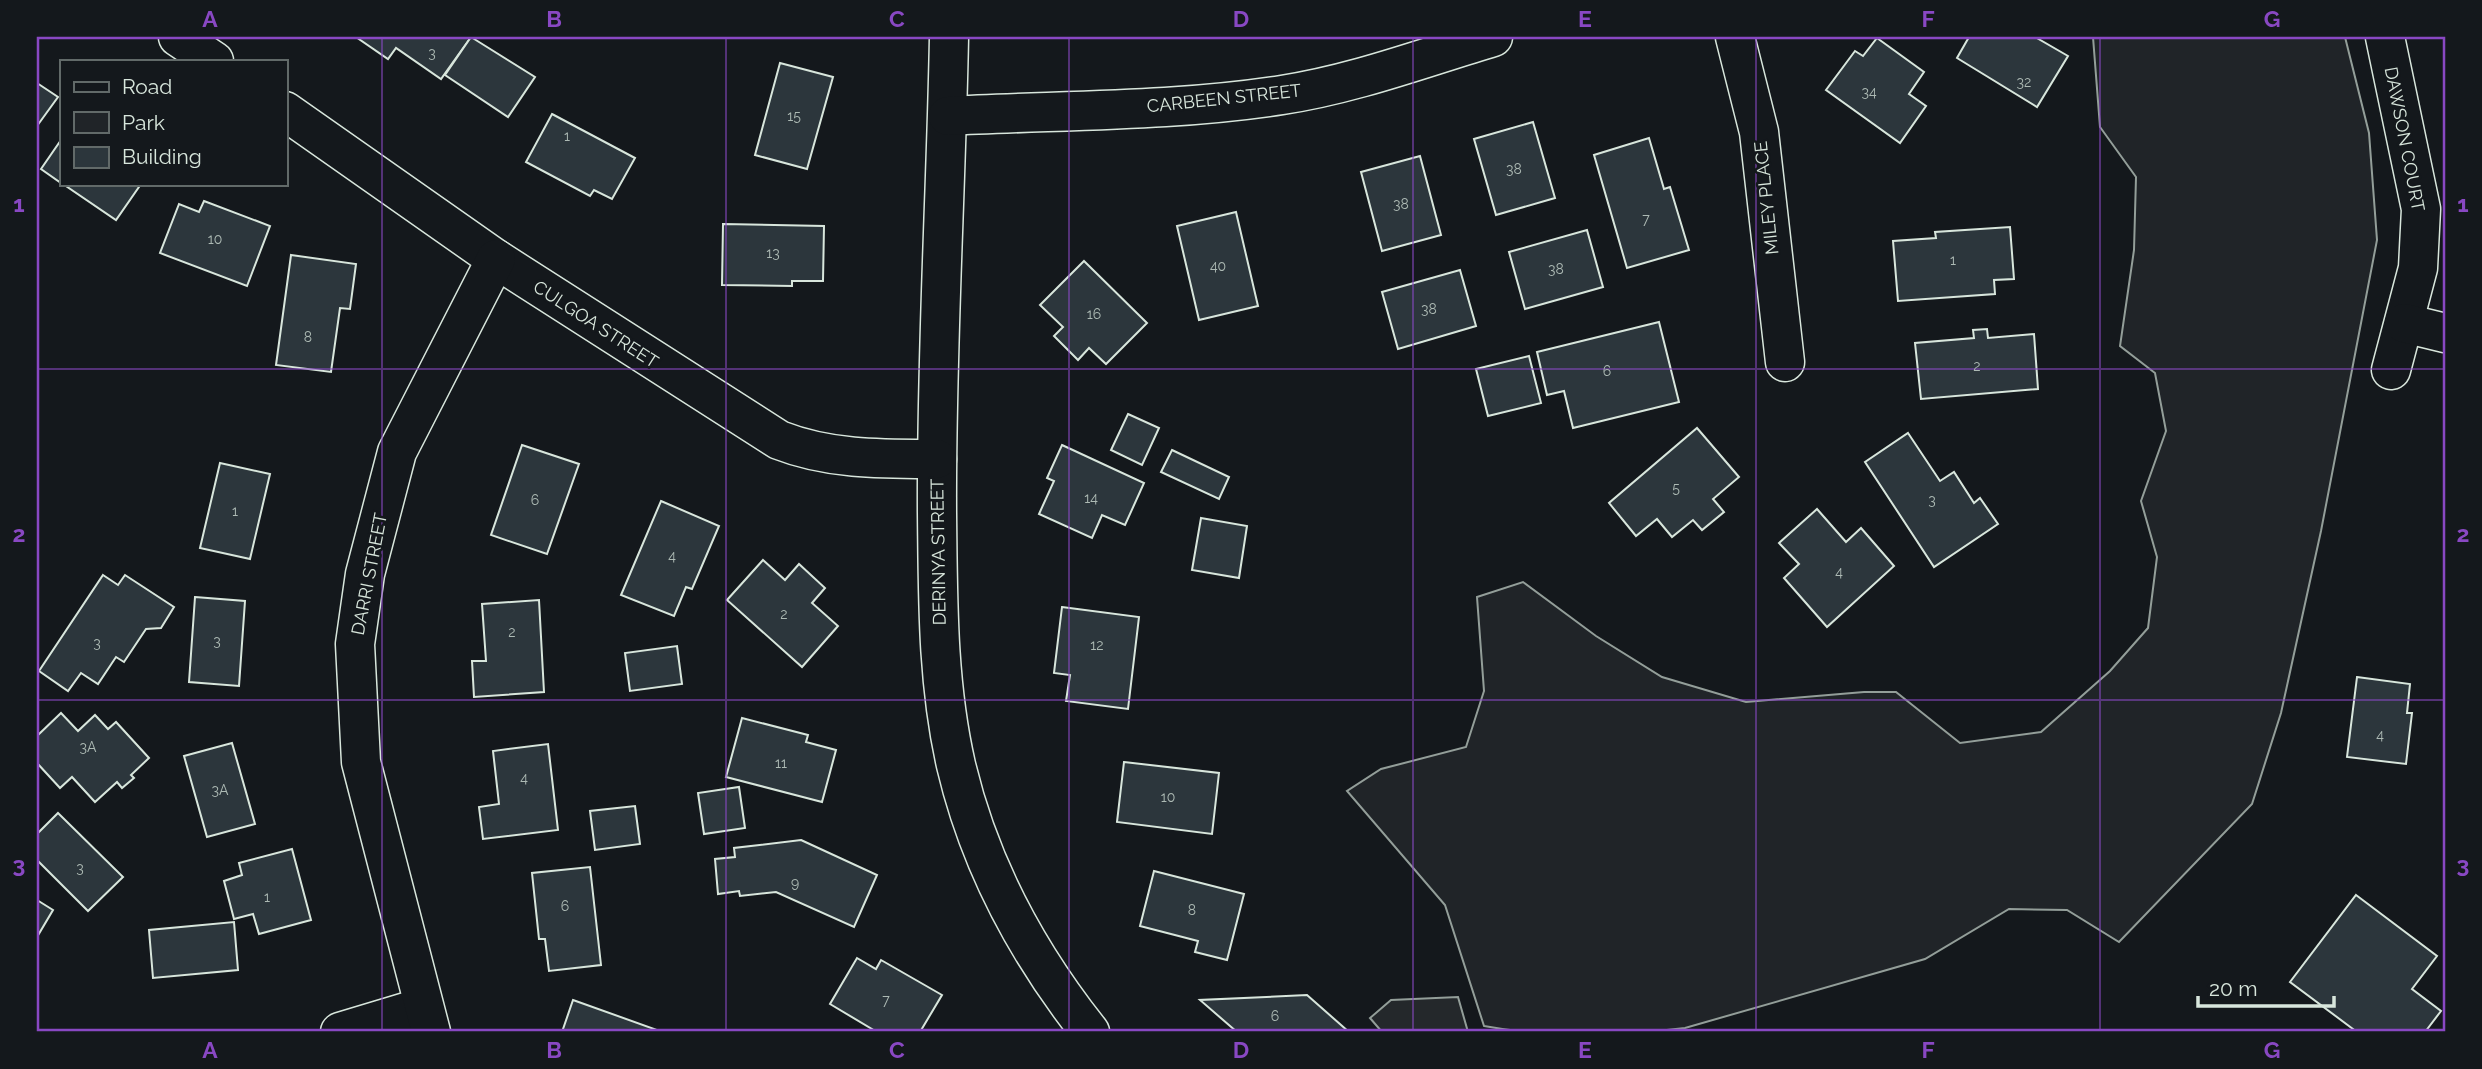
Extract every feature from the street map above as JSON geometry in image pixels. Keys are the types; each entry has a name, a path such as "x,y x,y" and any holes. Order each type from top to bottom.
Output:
{"street":[{"name":"DERINYA STREET","path":"949,37 937,459 938,624 944,695 956,765 989,864 1010,908 1061,995 1090,1032"},
{"name":"CARBEEN STREET","path":"947,116 1213,103 1283,95 1352,81 1493,37"},
{"name":"MILEY PLACE","path":"1735,37 1759,132 1786,362"},
{"name":"DAWSON COURT","path":"2385,37 2421,209 2418,268 2391,370"},
{"name":"CULGOA STREET","path":"287,112 496,259 779,440 804,450 864,459 937,459"},
{"name":"DARRI STREET","path":"427,1020 360,762 355,644 365,574 397,452 496,259"},
{"path":"2404,323 2445,333"},
{"path":"340,1032 427,1020"}],"green space":[{"path":"2093,37 2345,37 2369,133 2377,240 2321,531 2281,713 2252,804 2119,942 2067,910 2009,909 1925,959 1685,1028 1584,1035 1484,1026 1445,905 1347,791 1381,769 1466,747 1484,691 1477,597 1523,582 1596,636 1662,677 1746,702 1864,692 1896,692 1960,743 2041,732 2110,671 2148,628 2157,557 2141,501 2166,431 2155,373 2120,346 2134,250 2136,177 2100,127"}],"shaded area":[{"path":"1458,997 1468,1032 1382,1032 1370,1018 1391,1000"}],"building":[{"path":"356,37 471,37 441,79 396,48 388,59"},
{"path":"471,37 535,77 508,117 445,75"},
{"path":"1969,37 2035,37 2068,56 2037,107 1957,58"},
{"path":"1877,38 1924,72 1909,94 1926,106 1900,143 1826,90 1855,51 1863,56"},
{"path":"780,63 833,77 807,169 755,155"},
{"path":"37,83 58,97 37,126"},
{"path":"552,114 635,158 612,199 594,190 590,196 526,162"},
{"path":"1533,122 1555,198 1496,215 1474,139"},
{"path":"1649,138 1664,189 1670,187 1689,250 1627,268 1594,155"},
{"path":"60,141 60,182 41,169"},
{"path":"1420,156 1441,235 1382,251 1361,172"},
{"path":"66,186 140,186 116,220"},
{"path":"204,201 270,226 247,286 160,253 179,204 199,212"},
{"path":"1236,212 1258,306 1199,320 1177,226"},
{"path":"723,224 824,226 823,281 792,281 792,286 722,285"},
{"path":"2010,227 2014,279 1994,280 1995,294 1898,301 1893,241 1936,238 1935,232"},
{"path":"1587,230 1603,287 1525,309 1509,252"},
{"path":"291,255 356,264 350,309 340,308 331,372 276,365"},
{"path":"1084,261 1147,323 1106,364 1089,348 1078,360 1054,336 1063,327 1040,305"},
{"path":"1460,270 1476,326 1398,349 1382,292"},
{"path":"1659,322 1679,402 1573,428 1564,391 1547,395 1537,352"},
{"path":"1987,329 1988,338 2034,334 2038,389 1921,399 1915,343 1974,338 1973,330"},
{"path":"1529,356 1541,403 1488,416 1476,369"},
{"path":"1128,414 1159,428 1142,465 1111,450"},
{"path":"1697,428 1739,477 1713,499 1724,512 1702,530 1693,520 1672,537 1657,519 1636,536 1609,503"},
{"path":"1908,433 1940,481 1954,472 1974,503 1980,498 1998,524 1934,567 1865,462"},
{"path":"522,445 579,464 547,554 491,535"},
{"path":"1062,445 1144,483 1125,525 1102,515 1092,538 1039,514 1054,481 1047,478"},
{"path":"1172,450 1229,477 1219,499 1161,472"},
{"path":"220,463 270,474 250,559 200,548"},
{"path":"661,501 719,526 692,589 686,587 674,616 621,595"},
{"path":"1817,509 1846,542 1861,528 1894,566 1827,627 1784,578 1799,564 1779,543"},
{"path":"1201,518 1247,526 1239,578 1192,570"},
{"path":"763,560 785,580 799,564 825,588 812,603 838,626 802,667 727,600"},
{"path":"103,575 118,585 125,575 174,607 161,628 146,629 124,662 116,657 98,684 81,673 68,691 39,671"},
{"path":"195,597 245,601 239,686 189,682"},
{"path":"539,600 544,692 474,697 472,661 486,661 482,604"},
{"path":"1062,607 1139,617 1128,709 1066,701 1070,675 1054,673"},
{"path":"677,646 682,684 630,691 625,653"},
{"path":"2357,677 2410,684 2407,713 2412,713 2406,764 2347,757"},
{"path":"61,713 78,731 95,715 108,729 116,722 149,758 131,775 134,778 122,788 117,782 95,802 72,777 60,788 37,763 37,736"},
{"path":"742,718 808,735 806,742 836,750 822,802 726,777"},
{"path":"232,743 255,824 207,837 184,756"},
{"path":"548,744 558,830 483,839 479,807 499,804 493,751"},
{"path":"1124,762 1219,773 1212,834 1117,822"},
{"path":"739,787 745,828 704,834 698,793"},
{"path":"635,806 640,844 595,850 590,811"},
{"path":"58,813 123,877 88,911 37,860 37,834"},
{"path":"801,840 877,875 854,927 776,892 740,896 739,891 718,894 715,859 735,857 734,848"},
{"path":"292,849 311,920 259,934 253,914 234,919 224,881 242,875 239,863"},
{"path":"590,867 601,965 549,971 545,939 539,939 532,873"},
{"path":"1154,871 1244,894 1227,960 1195,952 1198,941 1140,926"},
{"path":"2356,895 2437,956 2412,989 2441,1011 2425,1032 2357,1032 2290,982"},
{"path":"37,900 53,910 37,937"},
{"path":"234,922 238,970 153,978 149,930"},
{"path":"857,958 876,969 881,960 942,995 920,1032 877,1032 830,1004"},
{"path":"1307,995 1349,1032 1237,1032 1200,1000"},
{"path":"573,1000 657,1030 562,1032"}]}
